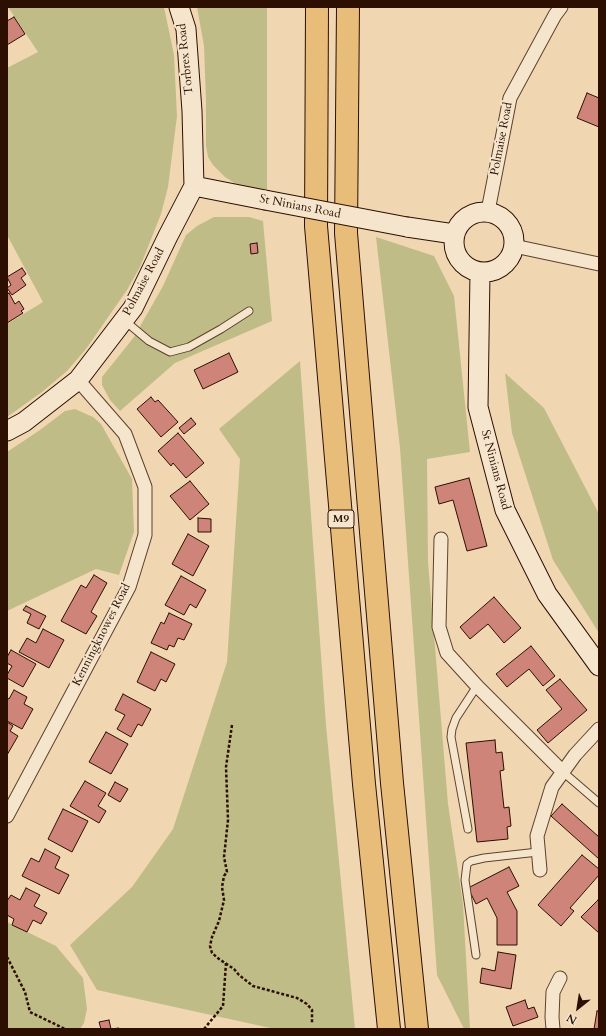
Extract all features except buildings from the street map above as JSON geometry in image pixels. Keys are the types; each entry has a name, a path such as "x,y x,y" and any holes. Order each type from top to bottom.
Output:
{"highway":[{"name":"M9","path":"317,7 316,226 364,784 389,1029"},
{"name":"M9","path":"348,7 346,233 392,783 417,1029"}],"street":[{"name":"Torbrex Road","path":"179,7 186,29 192,111"},
{"name":"Polmaise Road","path":"488,211 510,98 555,15 561,7"},
{"name":"Polmaise Road","path":"7,431 24,422 78,380 134,308 168,236 194,186 192,111"},
{"name":"St Ninians Road","path":"194,186 407,227 454,234"},
{"path":"488,211 497,214 511,227 514,236 512,255 506,263 498,269 489,272 480,272 470,269 456,254 453,244 454,234 463,219 471,214 488,211"},
{"path":"514,246 599,264"},
{"name":"St Ninians Road","path":"480,272 478,407 505,510 547,594 599,666"},
{"name":"Kenningknowes Road","path":"7,816 10,801 129,587 145,535 145,487 125,434 78,380"},
{"path":"441,539 440,627 447,653 477,686 563,772"},
{"path":"540,870 537,836 552,787 575,755 599,729"},
{"path":"553,1029 552,1017 554,992 560,978"}],"lane":[{"path":"124,320 149,341 170,352 189,347 249,311"},
{"path":"468,828 451,737 456,718 477,686"},
{"path":"563,772 599,803"},
{"path":"476,955 465,880 467,864 471,861 484,858 538,852"}],"path":[{"path":"232,725 226,767 228,820 224,857 227,872 224,876 222,887 224,900 219,921 210,946 212,953 253,986 297,998 307,1004 312,1010 312,1024"},
{"path":"7,957 25,992 30,1012 66,1029"},
{"path":"204,1029 223,1006 226,963"}],"shaded area":[{"path":"8,7 164,7 174,55 177,116 168,187 161,214 140,267 127,290 86,349 67,371 42,392 7,417 7,324 43,302 7,235 7,68 38,52"},
{"path":"197,7 267,7 267,192 236,184 225,177 213,165 208,157 206,146 204,46"},
{"path":"214,217 249,217 263,221 272,321 175,363 120,411 110,400 102,385 102,377 134,337 163,286 186,235 197,226"},
{"path":"376,237 434,256 454,296 470,452 427,459 428,562 448,804 463,904 470,1029 464,1029 437,975 400,448"},
{"path":"300,361 326,725 355,1029 275,1029 97,990 70,945 132,887 173,829 227,662 240,459 219,429"},
{"path":"505,373 544,408 599,514 599,633 553,560 512,433"},
{"path":"75,409 93,417 101,424 132,479 134,532 119,575 96,569 7,611 7,452 65,411"},
{"path":"7,922 56,946 83,978 87,1009 84,1023 80,1029 7,1029"}]}
